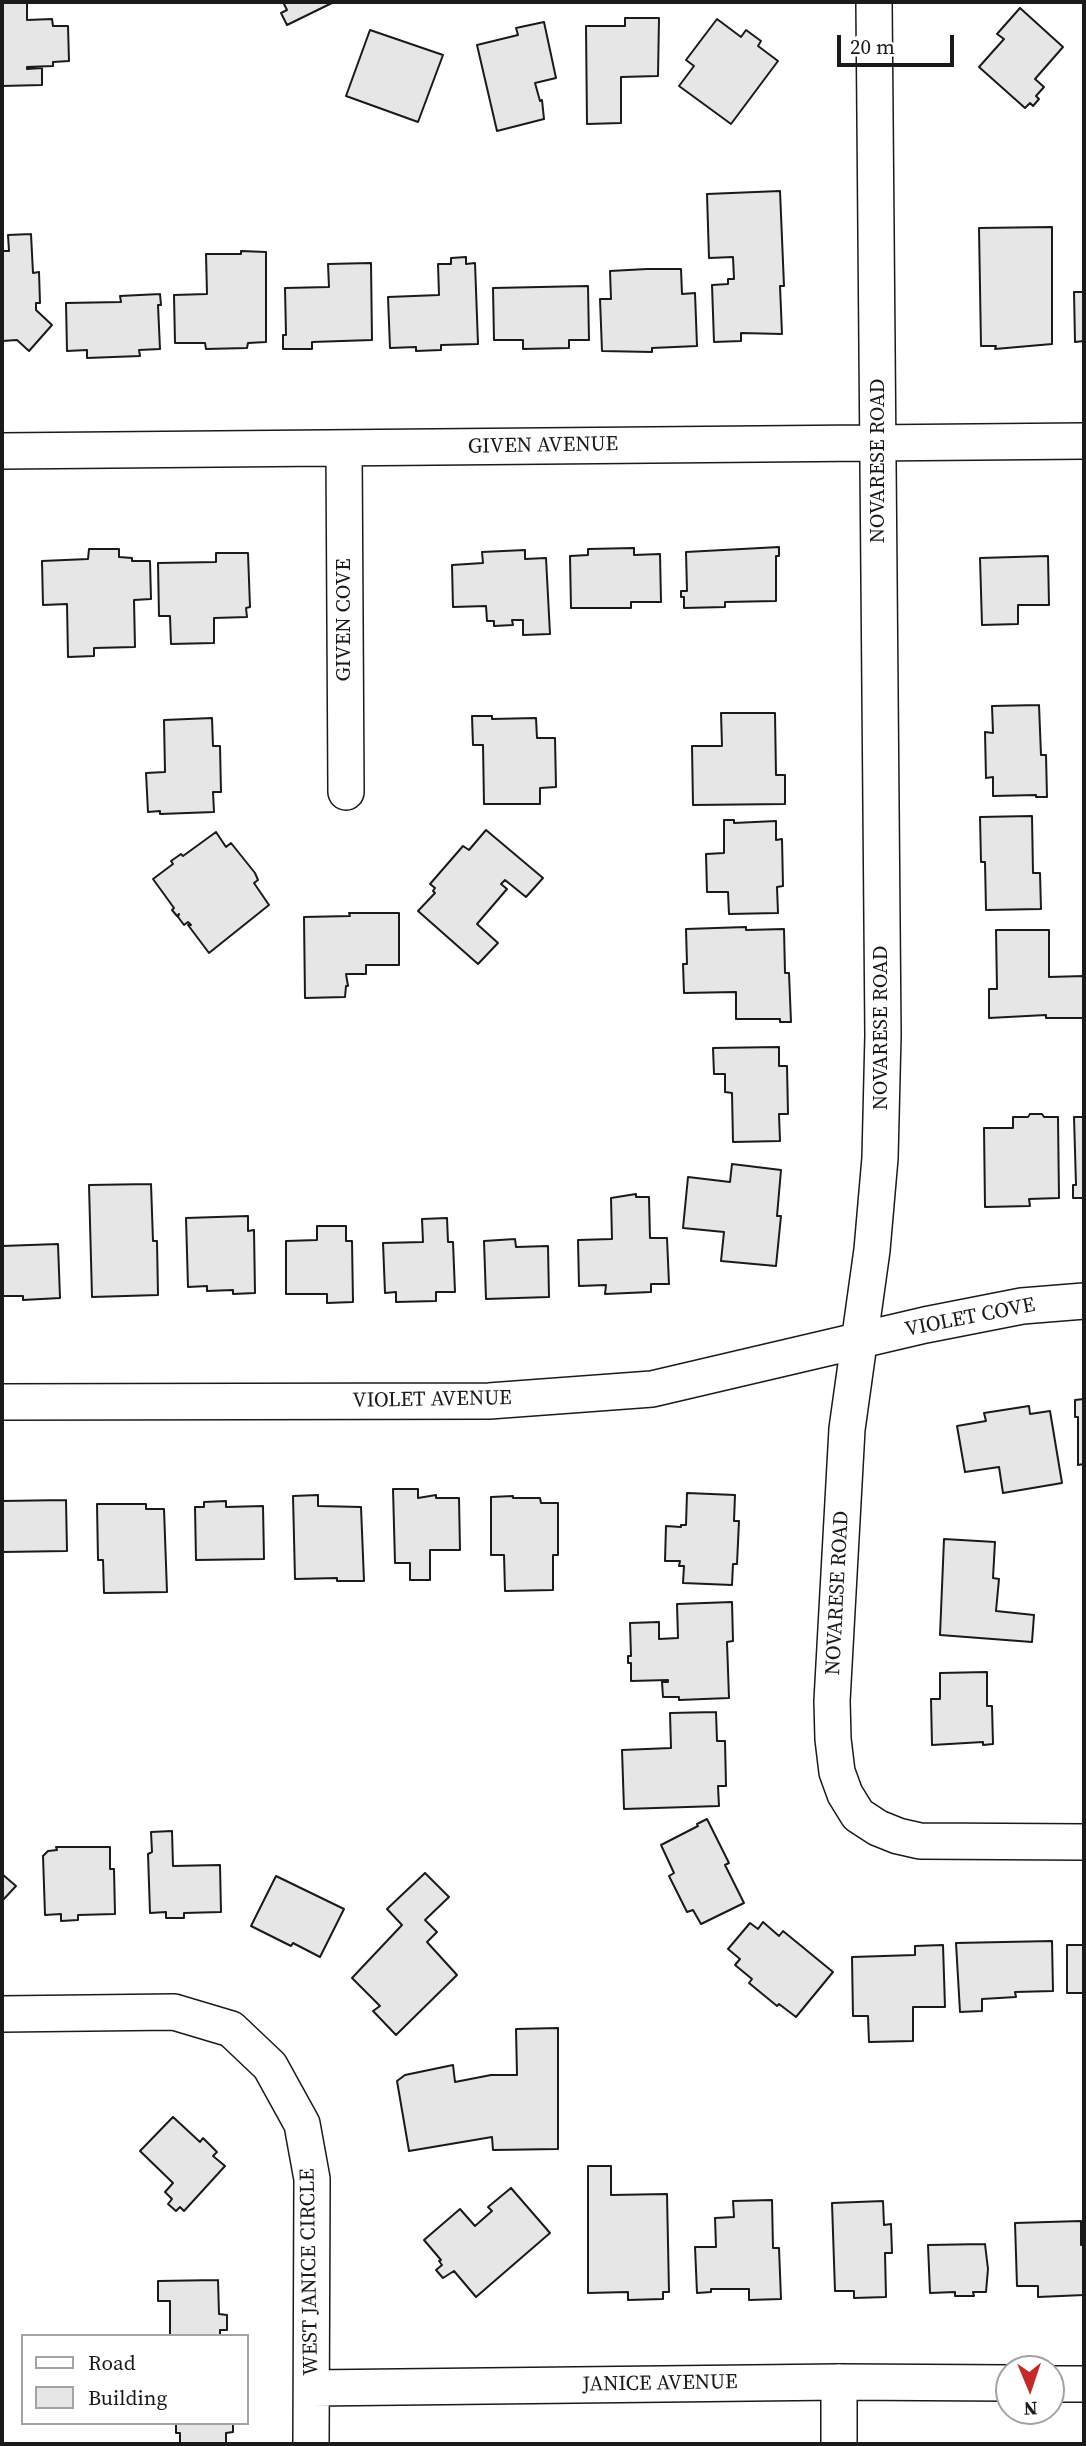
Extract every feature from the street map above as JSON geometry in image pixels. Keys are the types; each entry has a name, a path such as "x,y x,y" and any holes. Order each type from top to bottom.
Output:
{"street":[{"name":"NOVARESE ROAD","path":"874,2 883,1035 880,1158 872,1250 846,1429 832,1701 836,1761 845,1794 858,1815 878,1828 898,1836 920,1841 1084,1842"},
{"name":"GIVEN AVENUE","path":"2,451 1084,441"},
{"name":"GIVEN COVE","path":"344,448 346,792"},
{"name":"VIOLET COVE","path":"857,1342 925,1325 1022,1306 1084,1301"},
{"name":"VIOLET AVENUE","path":"2,1402 489,1401 652,1389 857,1342"},
{"name":"WEST JANICE CIRCLE","path":"2,2014 174,2012 231,2029 270,2066 302,2124 312,2179 311,2444"},
{"path":"839,2382 839,2444"},
{"name":"JANICE AVENUE","path":"312,2388 995,2383"},
{"path":"1065,2384 1084,2384"}],"building":[{"path":"2,2 27,2 27,20 52,19 53,26 68,26 69,61 53,62 53,66 27,67 42,68 42,85 2,86"},
{"path":"283,2 334,2 287,25 281,13 287,10"},
{"path":"1020,8 1063,47 1035,79 1044,87 1036,96 1039,99 1033,106 1030,103 1025,108 979,67 1004,39 997,34"},
{"path":"625,18 659,18 658,76 621,77 621,123 587,124 586,26 625,26"},
{"path":"717,19 741,37 746,30 761,41 758,46 778,61 731,124 679,86 694,66 686,60"},
{"path":"544,22 556,78 535,83 540,101 542,100 544,119 497,131 477,45 518,35 516,28"},
{"path":"370,30 443,55 418,122 346,96"},
{"path":"780,191 784,286 780,286 782,334 741,333 741,341 714,342 712,285 728,284 728,279 734,279 733,257 709,258 707,194"},
{"path":"1052,227 1052,344 995,349 996,346 981,346 979,228"},
{"path":"31,234 33,273 39,272 40,303 36,303 36,310 52,325 29,351 17,340 2,341 2,251 9,251 8,235"},
{"path":"241,251 266,252 266,342 248,343 247,348 206,349 205,343 175,343 174,295 207,294 206,254 241,254"},
{"path":"466,257 466,264 475,263 478,344 441,345 441,350 390,348 388,297 439,295 438,264 451,264 451,258"},
{"path":"371,263 372,340 312,342 312,349 283,349 283,335 286,335 285,288 329,287 328,264"},
{"path":"681,269 682,294 695,293 697,346 652,348 652,352 602,351 600,299 611,299 610,271"},
{"path":"588,286 589,340 569,340 569,348 523,349 523,340 494,340 493,288"},
{"path":"1074,292 1084,292 1084,341 1075,342"},
{"path":"160,294 160,349 139,350 140,356 87,358 87,350 67,351 66,303 121,302 120,296"},
{"path":"779,547 779,556 776,556 776,601 725,602 725,607 684,608 681,591 687,591 686,552"},
{"path":"634,548 634,555 660,554 661,602 631,602 631,608 571,608 570,556 588,555 588,549"},
{"path":"89,549 119,549 119,557 132,558 132,561 150,561 151,599 134,600 135,647 94,648 94,656 68,657 67,604 43,605 42,561 88,559"},
{"path":"525,550 525,559 546,558 550,634 523,635 523,620 512,620 513,625 494,626 494,621 487,621 486,606 453,607 452,565 483,563 482,552"},
{"path":"216,553 248,553 250,607 246,608 247,617 214,618 214,643 171,644 170,616 159,616 158,563 216,562"},
{"path":"1048,556 1049,605 1018,605 1018,624 982,625 980,558"},
{"path":"1039,705 1041,755 1046,755 1047,797 993,796 993,777 986,778 985,732 993,733 992,706"},
{"path":"721,713 775,713 776,775 785,775 785,804 693,805 692,746 722,746"},
{"path":"472,716 492,716 492,719 536,718 537,738 555,738 556,787 540,788 540,804 484,804 483,745 473,745"},
{"path":"212,718 213,746 220,746 221,792 213,792 214,812 148,812 146,773 165,772 164,720"},
{"path":"1032,816 1033,873 1040,873 1041,909 986,910 980,817"},
{"path":"724,820 734,820 734,823 776,821 776,840 782,839 783,886 777,887 778,913 729,914 728,892 707,892 706,854 724,853"},
{"path":"486,830 543,878 526,897 505,880 501,884 507,889 477,924 498,943 478,964 418,911 435,893 435,888 430,884 463,846 469,850"},
{"path":"216,832 226,847 231,843 255,873 258,880 254,883 269,905 209,953 188,925 191,925 188,922 184,925 178,917 179,914 177,916 172,910 174,908 153,879 173,864 171,861 181,854 183,856"},
{"path":"349,913 399,913 399,965 366,965 366,974 346,974 348,986 345,997 305,998 304,917 350,916"},
{"path":"746,927 746,930 784,929 785,973 789,973 791,1022 780,1022 780,1019 736,1019 736,992 684,993 686,929"},
{"path":"996,930 1049,930 1049,977 1084,976 1084,1018 1046,1018 1046,1015 989,1018 989,989 997,989"},
{"path":"779,1047 779,1066 787,1066 788,1114 779,1114 780,1141 733,1142 732,1093 725,1092 725,1074 714,1074 713,1048"},
{"path":"1030,1114 1058,1117 1059,1198 1029,1199 1030,1206 985,1207 984,1128 1013,1128 1013,1117 1028,1117"},
{"path":"1074,1117 1084,1117 1084,1198 1073,1198 1073,1185 1076,1185"},
{"path":"732,1164 781,1170 777,1216 781,1216 776,1266 721,1261 724,1232 683,1228 688,1177 730,1182"},
{"path":"151,1184 153,1241 157,1241 158,1295 92,1297 89,1185"},
{"path":"636,1194 636,1197 649,1197 650,1238 667,1238 669,1284 651,1284 651,1292 605,1294 606,1285 579,1286 578,1240 612,1239 611,1198"},
{"path":"248,1216 248,1231 254,1230 255,1293 233,1294 233,1290 207,1291 207,1286 188,1287 186,1218"},
{"path":"447,1218 448,1242 453,1242 455,1292 436,1292 436,1301 396,1302 396,1292 385,1293 383,1243 423,1242 422,1219"},
{"path":"317,1226 346,1226 346,1241 352,1241 353,1302 327,1303 327,1294 286,1294 286,1241 317,1240"},
{"path":"515,1239 516,1247 548,1246 549,1297 486,1299 484,1241"},
{"path":"58,1244 60,1298 23,1300 23,1296 2,1296 2,1246"},
{"path":"1084,1399 1084,1464 1078,1465 1078,1417 1075,1417 1075,1400"},
{"path":"1029,1406 1030,1414 1050,1411 1062,1483 1003,1493 999,1467 965,1472 957,1426 986,1421 984,1413"},
{"path":"393,1489 418,1489 418,1498 436,1495 436,1498 459,1498 460,1550 430,1550 430,1580 410,1580 410,1563 395,1563"},
{"path":"687,1493 735,1495 734,1521 739,1521 737,1564 733,1564 732,1585 683,1583 684,1566 679,1566 680,1561 665,1561 666,1526 686,1525"},
{"path":"318,1495 318,1506 361,1507 364,1581 337,1581 337,1578 295,1579 293,1496"},
{"path":"491,1497 540,1498 541,1503 558,1503 558,1555 553,1555 553,1590 505,1591 504,1555 491,1555"},
{"path":"66,1500 67,1551 2,1552 2,1501"},
{"path":"226,1501 226,1507 263,1506 264,1559 196,1560 195,1507 204,1507 204,1502"},
{"path":"97,1504 146,1504 146,1509 164,1509 167,1592 104,1593 103,1560 98,1560"},
{"path":"944,1539 995,1542 993,1578 999,1579 996,1611 1034,1615 1032,1642 940,1635"},
{"path":"732,1602 733,1641 727,1642 729,1698 679,1700 679,1697 663,1697 662,1682 668,1680 631,1681 631,1663 628,1663 628,1656 631,1656 630,1623 659,1622 659,1639 678,1638 677,1604"},
{"path":"987,1672 987,1706 992,1706 993,1744 983,1745 983,1742 932,1745 931,1699 940,1699 940,1673"},
{"path":"716,1712 717,1741 725,1741 726,1786 718,1786 719,1806 624,1809 622,1750 671,1748 670,1713"},
{"path":"707,1819 729,1863 725,1865 744,1903 701,1924 693,1910 687,1912 669,1876 674,1873 661,1845"},
{"path":"172,1831 173,1866 220,1865 221,1912 184,1913 184,1918 166,1918 166,1912 150,1913 148,1854 152,1852 151,1832"},
{"path":"56,1847 110,1847 110,1869 114,1869 115,1914 78,1915 78,1920 61,1921 61,1914 45,1915 43,1856 48,1851 57,1850"},
{"path":"425,1873 449,1897 425,1920 437,1932 427,1942 457,1975 396,2035 373,2011 380,2006 352,1978 402,1925 387,1909"},
{"path":"2,1874 16,1886 2,1901"},
{"path":"276,1876 344,1909 320,1957 251,1926"},
{"path":"763,1922 779,1936 783,1931 833,1972 796,2017 779,2004 777,2006 749,1983 752,1979 735,1965 740,1959 728,1949 750,1923 758,1929"},
{"path":"1052,1941 1053,1991 1015,1992 1016,1997 982,1999 982,2011 960,2012 956,1943"},
{"path":"943,1945 945,2007 913,2007 913,2041 869,2042 868,2016 853,2016 852,1957 915,1955 915,1946"},
{"path":"1067,1945 1084,1945 1084,1993 1067,1993"},
{"path":"558,2028 558,2149 493,2150 492,2137 409,2151 397,2081 405,2075 453,2065 455,2082 491,2075 517,2075 516,2029"},
{"path":"173,2117 200,2142 203,2138 217,2152 213,2156 225,2166 184,2211 180,2207 176,2211 168,2204 172,2199 165,2192 173,2183 140,2151"},
{"path":"588,2166 611,2166 611,2195 667,2194 669,2292 663,2292 663,2299 628,2300 628,2292 588,2293"},
{"path":"511,2188 550,2233 476,2297 454,2271 443,2278 436,2270 442,2265 439,2261 441,2260 424,2240 460,2209 475,2226 492,2211 488,2207"},
{"path":"772,2200 773,2248 779,2248 781,2299 749,2300 749,2289 711,2289 711,2292 697,2293 695,2247 716,2247 715,2218 734,2217 733,2201"},
{"path":"883,2201 884,2225 891,2224 892,2253 885,2253 886,2297 854,2298 854,2291 835,2291 832,2203"},
{"path":"1081,2221 1084,2295 1038,2297 1038,2286 1017,2286 1015,2223"},
{"path":"985,2244 988,2269 986,2292 973,2292 974,2296 955,2296 955,2292 930,2293 928,2245"},
{"path":"218,2280 219,2314 227,2315 227,2330 220,2330 220,2334 170,2334 170,2301 158,2301 158,2281"},
{"path":"176,2425 233,2425 233,2432 226,2433 226,2442 223,2444 180,2444 180,2433 176,2433"}]}
